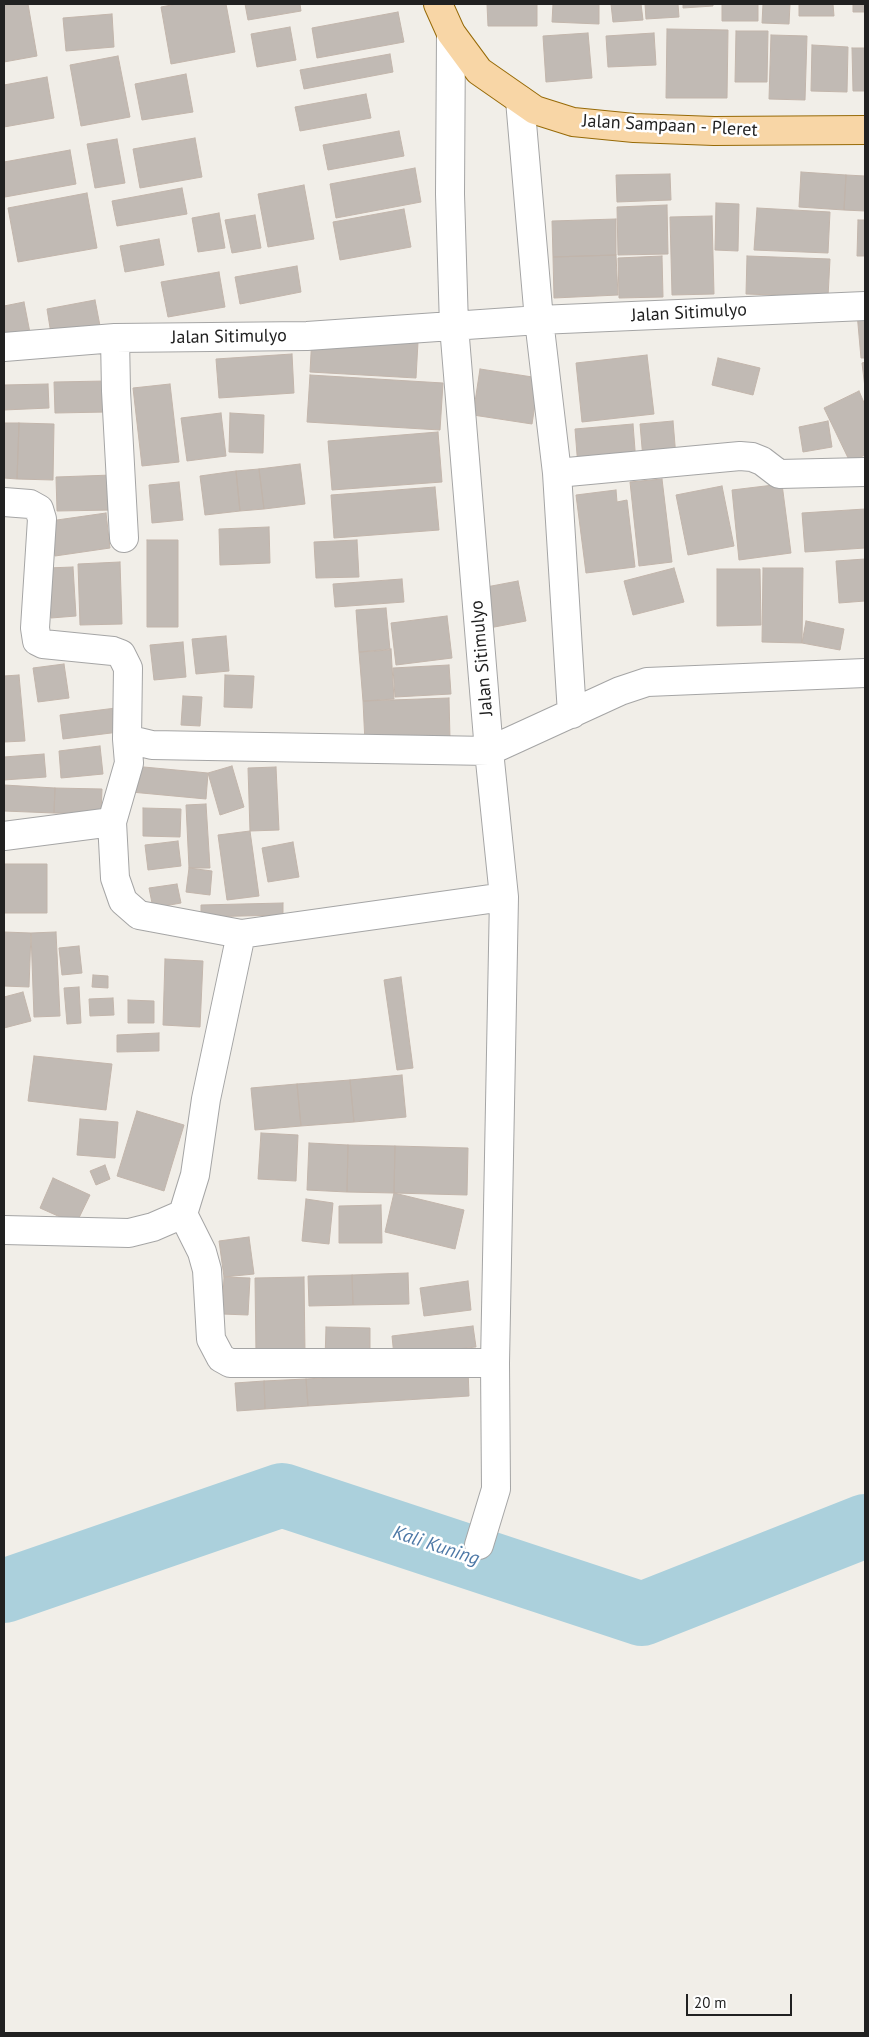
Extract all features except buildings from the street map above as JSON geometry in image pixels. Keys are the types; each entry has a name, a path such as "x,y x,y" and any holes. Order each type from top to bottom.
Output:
{"main road":[{"name":"Jalan Sampaan - Pleret","path":"438,4 451,33 479,71 535,110 573,122 634,128 714,131 865,130"}],"street":[{"name":"Jalan Sitimulyo","path":"451,33 450,194 454,326 501,745 504,897 494,1363 496,1490 479,1545"},
{"path":"520,100 540,320 557,473 572,714"},
{"name":"Jalan Sitimulyo","path":"4,347 115,338 307,336 540,320 865,306"},
{"path":"115,338 124,538"},
{"path":"557,473 740,456 752,457 762,461 779,474 865,472"},
{"path":"4,502 30,504 39,509 42,519 35,628 37,641 43,644 113,651 121,654 128,668 127,739 129,763 112,822 115,878 123,901 139,916 240,934 504,897"},
{"path":"127,739 152,745 501,745 538,730 620,691 647,682 865,673"},
{"path":"4,836 112,822"},
{"path":"240,934 206,1099 195,1175 183,1214 202,1252 207,1270 211,1339 221,1358 230,1363 494,1363"},
{"path":"4,1230 130,1233 153,1227 183,1214"}],"waterway":[{"name":"Kali Kuning","path":"4,1591 282,1495 642,1614 865,1526"}]}
